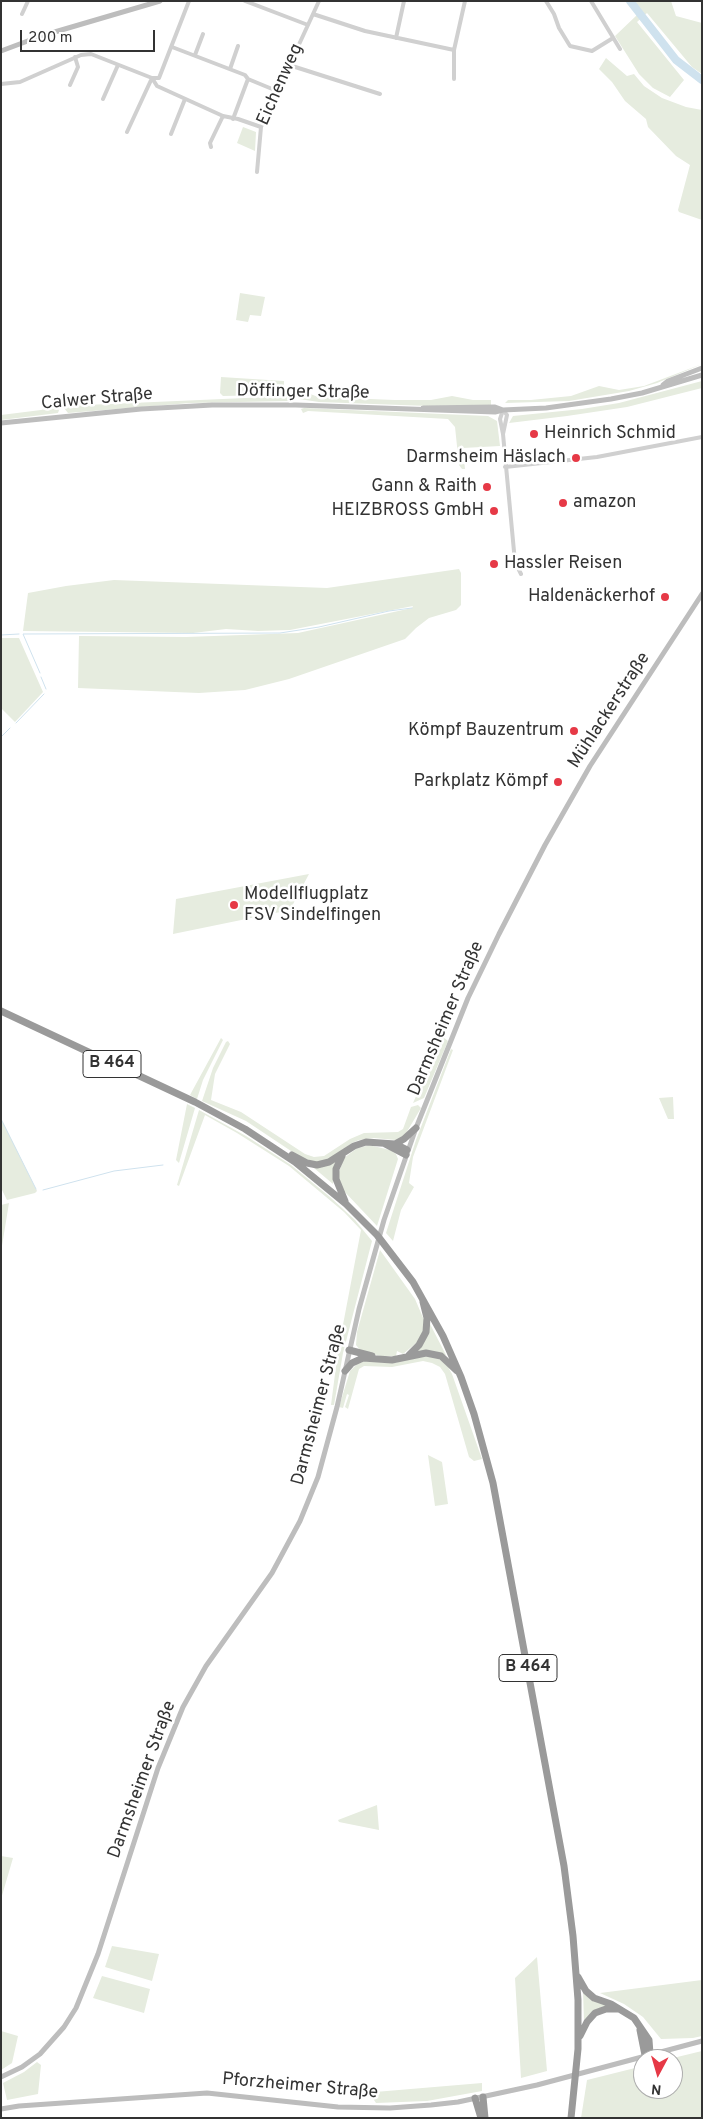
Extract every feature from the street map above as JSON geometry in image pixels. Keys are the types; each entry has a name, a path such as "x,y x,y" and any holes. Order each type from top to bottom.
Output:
{"highway":[{"name":"B 464","path":"1,1012 195,1102 282,1152 314,1176 346,1204 387,1248 422,1297 446,1342 462,1377 484,1446 505,1541 560,1840 577,1976 578,2039 571,2116"},
{"path":"282,1152 317,1165 326,1164 354,1146 363,1143 395,1144 416,1128"},
{"path":"385,1144 407,1153"},
{"path":"395,1144 407,1153"},
{"path":"344,1153 338,1163 336,1176 337,1184 346,1204"},
{"path":"409,1356 419,1345 426,1332 426,1318 422,1297"},
{"path":"348,1352 374,1358"},
{"path":"348,1352 362,1358 392,1360 426,1353 442,1356 462,1377"},
{"path":"345,1371 352,1363 362,1358"},
{"path":"577,1976 590,1994 628,2012 638,2023 648,2040 651,2049"},
{"path":"578,2039 587,2022 595,2013 606,2009 621,2009"},
{"path":"483,2097 483,2118"},
{"path":"475,2098 483,2118"}],"street":[{"path":"22,14 28,1"},
{"path":"1,51 42,36 160,1"},
{"path":"1,84 20,82 75,57 86,54 91,54 152,78 158,78 189,1"},
{"path":"245,1 308,25"},
{"name":"Eichenweg","path":"257,172 261,127 319,1"},
{"path":"396,38 404,1"},
{"path":"454,79 454,50 465,1"},
{"path":"546,1 570,46 592,51 613,38"},
{"path":"591,1 620,49"},
{"path":"313,14 365,31 454,50"},
{"path":"195,55 203,34"},
{"path":"230,69 238,46"},
{"path":"172,47 245,75 248,79 277,91"},
{"path":"70,85 78,67 75,57"},
{"path":"103,99 118,64"},
{"path":"289,65 380,94"},
{"path":"152,78 157,86 185,99 223,116 261,127"},
{"path":"127,132 152,78"},
{"path":"233,119 248,79"},
{"path":"171,134 185,99"},
{"path":"211,147 210,143 223,116"},
{"name":"Döffinger Straße","path":"661,387 668,381 702,368"},
{"name":"Döffinger Straße","path":"195,406 296,405 495,412 590,403 661,387 702,375"},
{"name":"Calwer Straße","path":"1,423 140,408 195,406"},
{"path":"503,410 500,418 515,562 521,574"},
{"path":"505,466 597,457 702,437"},
{"name":"Mühlackerstraße","path":"544,845 590,766 702,594"},
{"name":"Darmsheimer Straße","path":"1,2080 40,2054 64,2027 76,2008 98,1954 158,1768 183,1707 202,1673 272,1573 300,1521 320,1468 345,1371 348,1352 384,1220 416,1128 468,998 544,845"},
{"name":"Pforzheimer Straße","path":"669,2049 702,2041"},
{"name":"Pforzheimer Straße","path":"1,2109 190,2093 224,2094 325,2106 369,2108 431,2105 483,2097 558,2080 633,2058"},
{"name":"Darmsheimer Straße","path":"1,2077 8,2074"}],"shaded area":[{"path":"628,1 671,1 676,16 702,23 702,74 692,67 647,13 637,22 684,80 670,97 653,88 639,74 615,36 637,15"},
{"path":"606,58 627,76 634,74 644,86 662,98 686,107 702,110 702,220 678,210 690,165 676,156 648,127 646,119 625,101 612,82 599,69"},
{"path":"243,127 256,132 255,151 237,143"},
{"path":"240,293 265,297 261,316 250,315 248,322 236,320"},
{"path":"702,364 657,383 629,391 569,401 505,403 508,400 571,396 599,386 619,390 644,386"},
{"path":"221,377 284,381 284,390 268,395 223,396 220,393"},
{"path":"702,381 702,388 627,407 509,423 513,416 619,403"},
{"path":"292,391 294,395 293,399 289,401 190,403 68,413 64,408 65,403 68,401 86,405 268,397"},
{"path":"303,391 318,397 395,400 431,400 452,396 473,400 491,400 491,405 428,406 319,402 299,399 298,394"},
{"path":"57,405 60,407 58,413 1,420 1,415 41,410"},
{"path":"301,409 488,416 497,421 500,446 463,448 465,469 462,469 459,465 455,427 448,419 308,411 303,413"},
{"path":"459,569 461,573 461,605 456,610 429,618 405,639 289,679 245,690 199,693 78,688 79,636 186,637 298,633 412,608 413,606 290,630 226,629 193,633 23,631 28,593 66,586 114,580 327,588"},
{"path":"1,638 19,638 43,692 15,722 1,708"},
{"name":"Modellflugplatz FSV Sindelfingen","path":"309,874 290,910 173,934 176,899"},
{"path":"443,1037 448,1041 424,1098 413,1103"},
{"path":"221,1038 223,1040 203,1080 197,1099 190,1095"},
{"path":"228,1041 230,1044 215,1074 211,1100 241,1112 305,1154 314,1157 324,1156 350,1139 364,1133 398,1132 403,1129 411,1107 418,1105 421,1108 405,1135 396,1140 374,1138 359,1140 331,1158 316,1163 300,1157 246,1121 202,1101 213,1068"},
{"path":"451,1049 453,1050 413,1157 409,1183 414,1187 401,1210 393,1241 386,1233 416,1140"},
{"path":"673,1097 674,1119 668,1119 659,1098"},
{"path":"187,1104 195,1108 179,1163 176,1160"},
{"path":"199,1110 246,1136 291,1165 355,1220 372,1241 343,1353 334,1405 331,1405 338,1351 361,1230 344,1212 289,1166 205,1115 179,1186 177,1185"},
{"path":"1,1118 37,1191 35,1193 7,1200 1,1188"},
{"path":"369,1145 390,1150 396,1154 398,1159 377,1226 342,1189 338,1180 344,1158 356,1149"},
{"path":"336,1161 333,1184 314,1168"},
{"path":"9,1203 1,1252 1,1205"},
{"path":"380,1250 415,1299 424,1320 421,1339 403,1354 397,1351 396,1356 381,1356 369,1353 360,1350 356,1345 357,1332"},
{"path":"430,1324 446,1355 417,1352"},
{"path":"421,1355 436,1356 448,1367 482,1459 474,1461 469,1457 445,1374 440,1367 432,1363 423,1361 392,1367 364,1366 359,1369 348,1409 345,1407 349,1395 347,1394 343,1408 339,1407 350,1371 357,1364 365,1361 395,1363"},
{"path":"428,1455 442,1462 448,1504 435,1506"},
{"path":"377,1805 379,1830 339,1822 338,1820"},
{"path":"1,1856 13,1858 1,1899"},
{"path":"112,1946 159,1954 152,1981 105,1967"},
{"path":"537,1957 547,2071 521,2078 515,1978"},
{"path":"102,1976 150,1989 144,2013 93,1998"},
{"path":"702,1980 702,2036 693,2038 661,2039 643,2017 624,2004 600,1993"},
{"path":"583,1990 610,2006 584,2022"},
{"path":"1,2031 18,2036 12,2063 1,2070"},
{"path":"702,2051 702,2118 581,2118 587,2080 633,2068 633,2099 683,2099 683,2056"},
{"path":"37,2062 41,2065 38,2094 7,2100 3,2083 24,2072"},
{"path":"482,2083 482,2091 427,2101 376,2103 372,2097 375,2092"}],"waterway":[{"path":"630,1 676,60 702,80"},
{"path":"40,673 23,634 280,633 412,608"},
{"path":"1,635 19,634"},
{"path":"41,677 46,689"},
{"path":"16,723 44,694"},
{"path":"1,737 10,728"},
{"path":"1,1119 36,1189"},
{"path":"43,1190 114,1171 163,1165"}],"place":[{"name":"Heinrich Schmid","path":"534,434"},
{"name":"Darmsheim Häslach","path":"576,458"},
{"name":"Gann & Raith","path":"487,487"},
{"name":"amazon","path":"563,503"},
{"name":"HEIZBROSS GmbH","path":"494,511"},
{"name":"Hassler Reisen","path":"494,564"},
{"name":"Haldenäckerhof","path":"665,597"},
{"name":"Kömpf Bauzentrum","path":"574,731"},
{"name":"Parkplatz Kömpf","path":"558,782"},
{"name":"Modellflugplatz FSV Sindelfingen","path":"234,905"}]}
